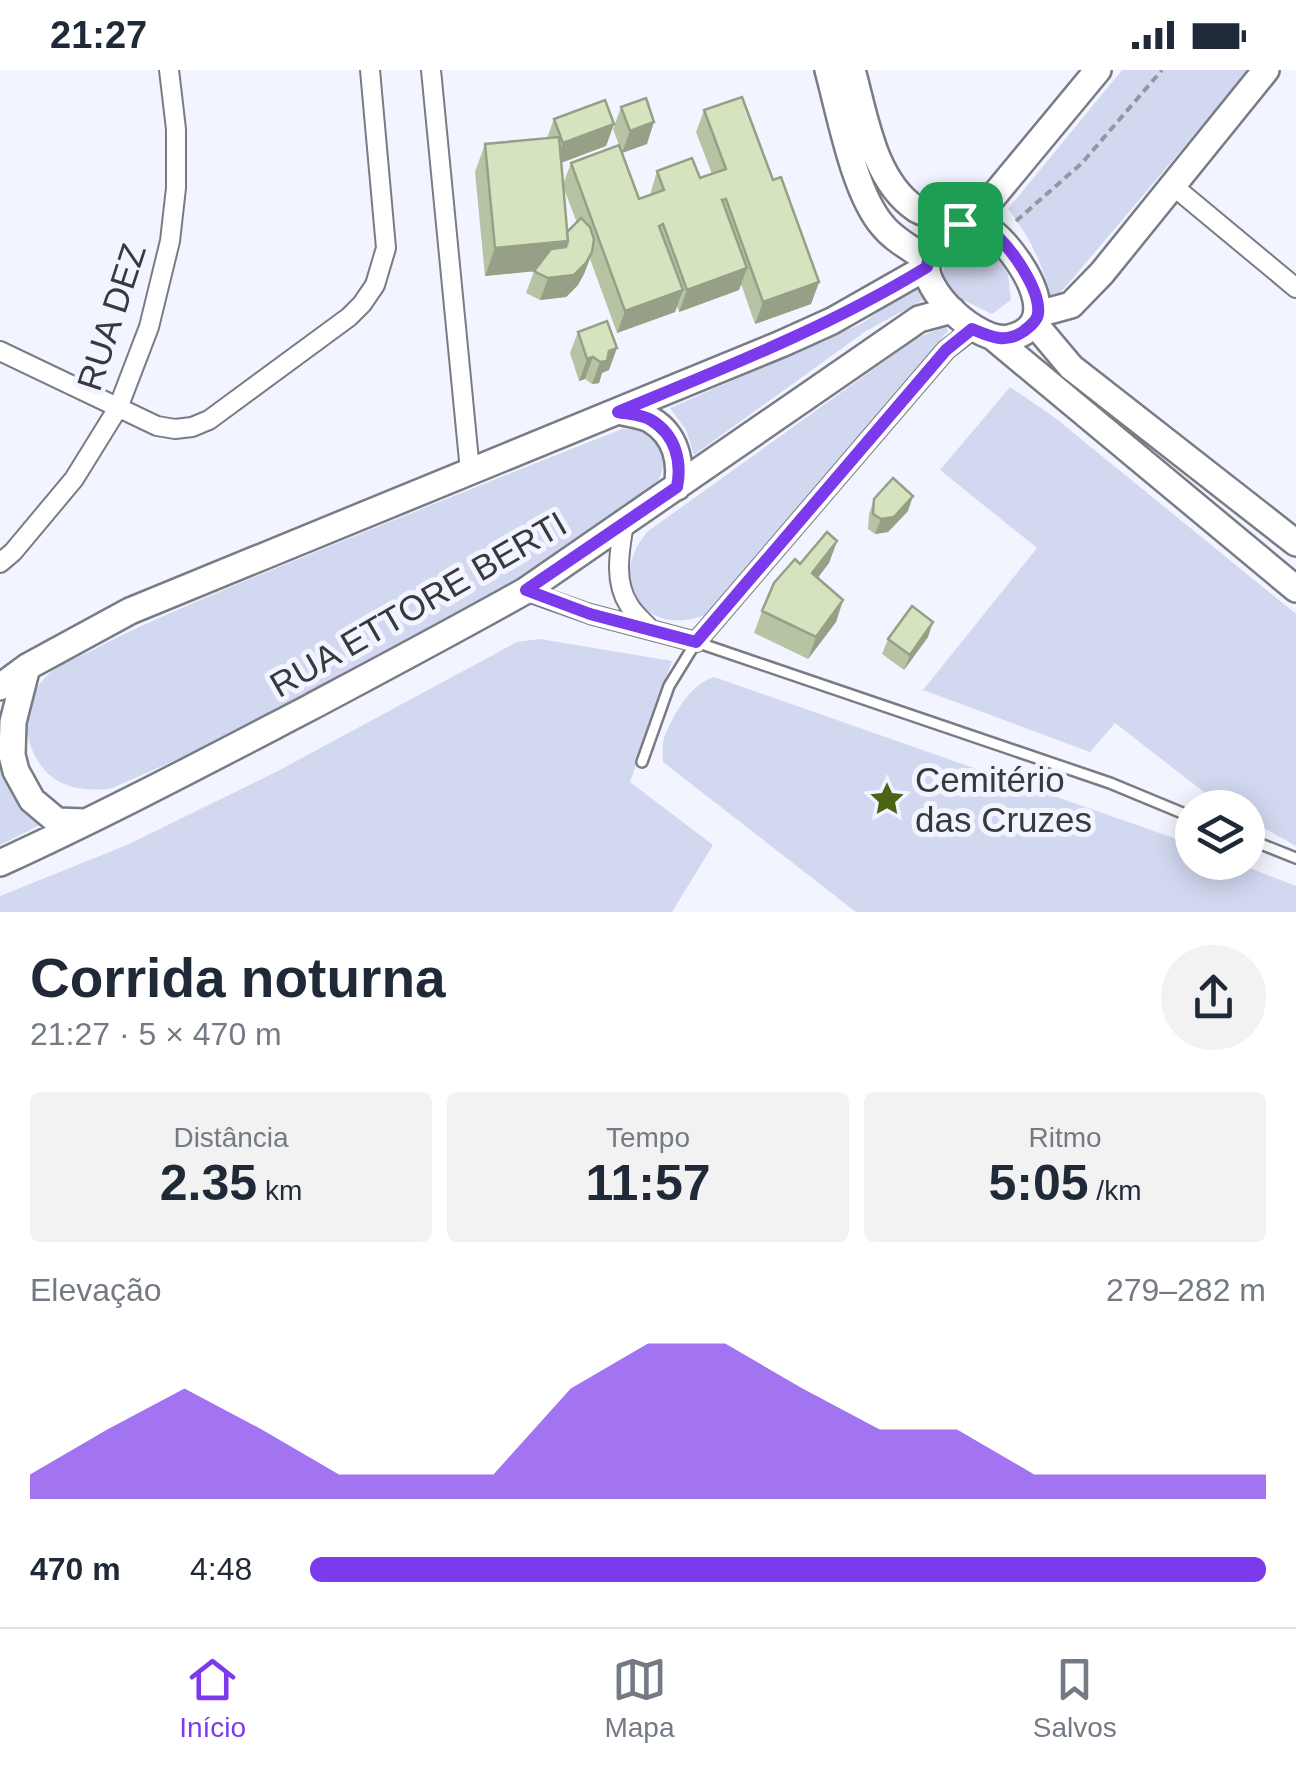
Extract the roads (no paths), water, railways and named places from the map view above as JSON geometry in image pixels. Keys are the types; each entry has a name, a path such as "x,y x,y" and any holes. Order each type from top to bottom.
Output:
{"street":[{"name":"RUA DEZ","path":"7,558 74,480 118,408 149,327 170,241 176,188 176,130 169,70"},
{"path":"0,351 157,426 174,429 209,420 348,317 375,285 386,248 370,70"},
{"path":"431,70 470,470"},
{"path":"828,70 870,208 884,229 927,263 932,285 952,310 1296,590"},
{"path":"852,70 886,176 918,210 967,223 998,237 1028,279 1035,296 1036,319 1072,368 1296,543"},
{"path":"0,686 26,667 130,612 618,412 832,321 881,295 927,263 944,235 967,223 1098,70"},
{"path":"526,590 590,614 696,642 946,350 983,333 1005,339 1018,335 1036,319 1071,304 1102,273 1266,70"},
{"path":"1172,185 1296,288"},
{"name":"RUA ETTORE BERTI","path":"0,863 88,822 526,590 919,319 952,310"},
{"path":"618,412 651,420 673,441 680,468 677,487"},
{"path":"624,523 620,584 628,605 652,630"},
{"path":"26,667 13,722 12,755 16,771 32,800 57,822 88,822"}],"lane":[{"path":"642,762 669,686 696,642 1110,783 1175,809"},
{"path":"1265,845 1296,858"}],"place":[{"name":"Cemitério das Cruzes","path":"887,799"}]}
